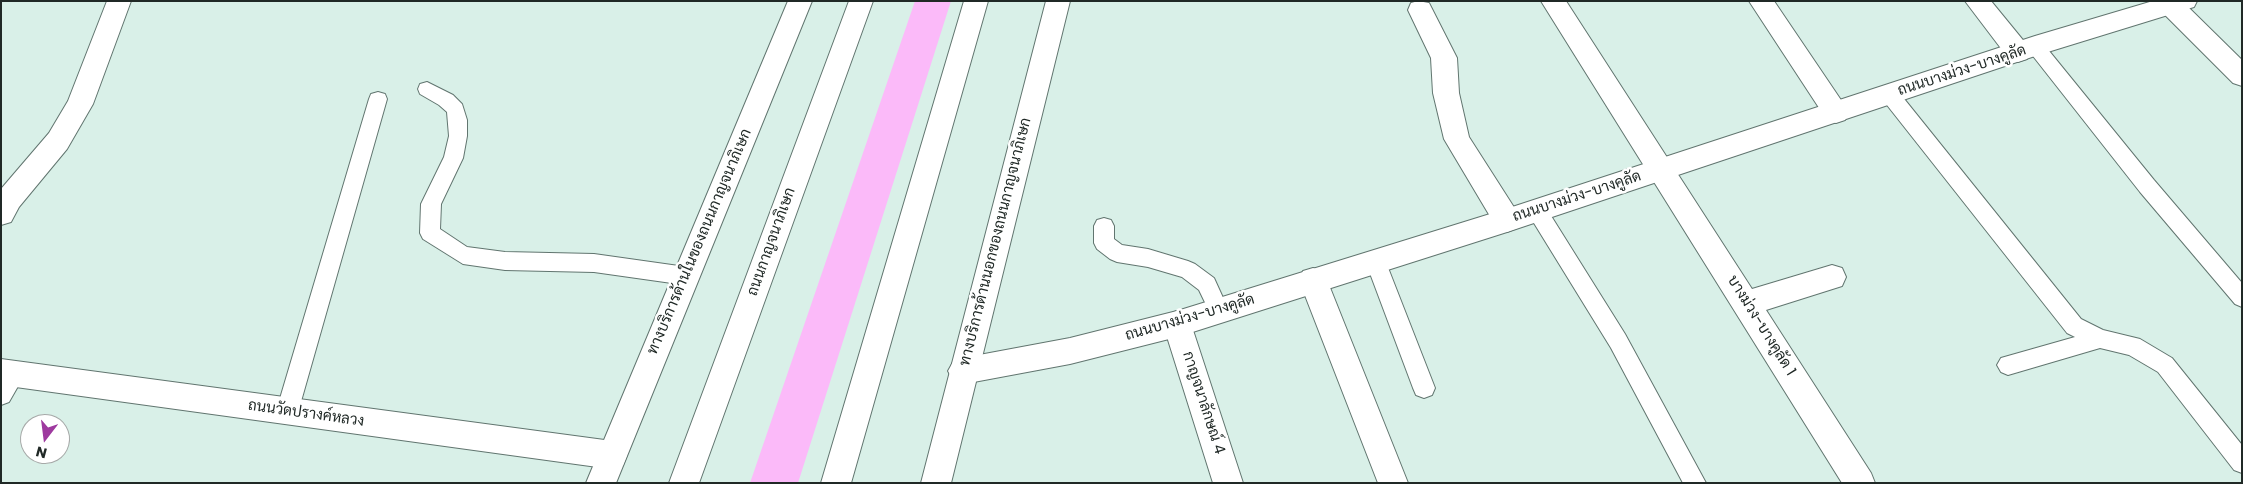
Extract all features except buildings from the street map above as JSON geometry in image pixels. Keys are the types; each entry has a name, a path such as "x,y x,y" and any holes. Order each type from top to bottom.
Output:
{"main road":[{"path":"1,214 9,199 58,140 80,104 119,1"},
{"name":"ทางบริการด้านในของถนนกาญจนาภิเษก","path":"601,483 800,1"},
{"name":"ถนนกาญจนาภิเษก","path":"684,483 861,1"},
{"path":"836,483 976,1"},
{"name":"ทางบริการด้านนอกของถนนกาญจนาภิเษก","path":"936,483 1058,1"},
{"name":"บางม่วง-บางคูลัด 1","path":"1553,1 1662,169 1860,483"},
{"path":"1761,1 1836,113"},
{"path":"1977,1 2027,49"},
{"path":"2179,4 2242,76"},
{"name":"ถนนบางม่วง-บางคูลัด","path":"963,371 1070,351 1177,324 1375,260 1507,220 2027,49 2179,4"},
{"path":"1420,10 1444,58 1446,93 1457,139 1507,220"},
{"path":"1747,303 1832,277"},
{"path":"1314,280 1392,483"},
{"name":"กาญจนาลักษณ์ 4","path":"1177,324 1228,483"},
{"name":"ถนนวัดปรางค์หลวง","path":"5,380 287,412 612,455"}],"lane":[{"path":"2027,49 2242,298"},
{"path":"427,88 446,100 454,109 458,120 458,136 453,158 431,204 430,233 463,255 505,261 594,263 686,276"},
{"path":"1890,95 2074,326 2100,339 2133,346 2166,365 2242,463"},
{"path":"287,412 378,99"},
{"path":"1536,209 1618,341 1695,483"},
{"path":"1104,226 1104,243 1117,253 1148,258 1188,270 1206,284 1219,310"},
{"path":"1375,260 1424,388"},
{"path":"2008,365 2100,339"}],"shaded area":[{"path":"915,1 951,1 798,483 750,483"}]}
